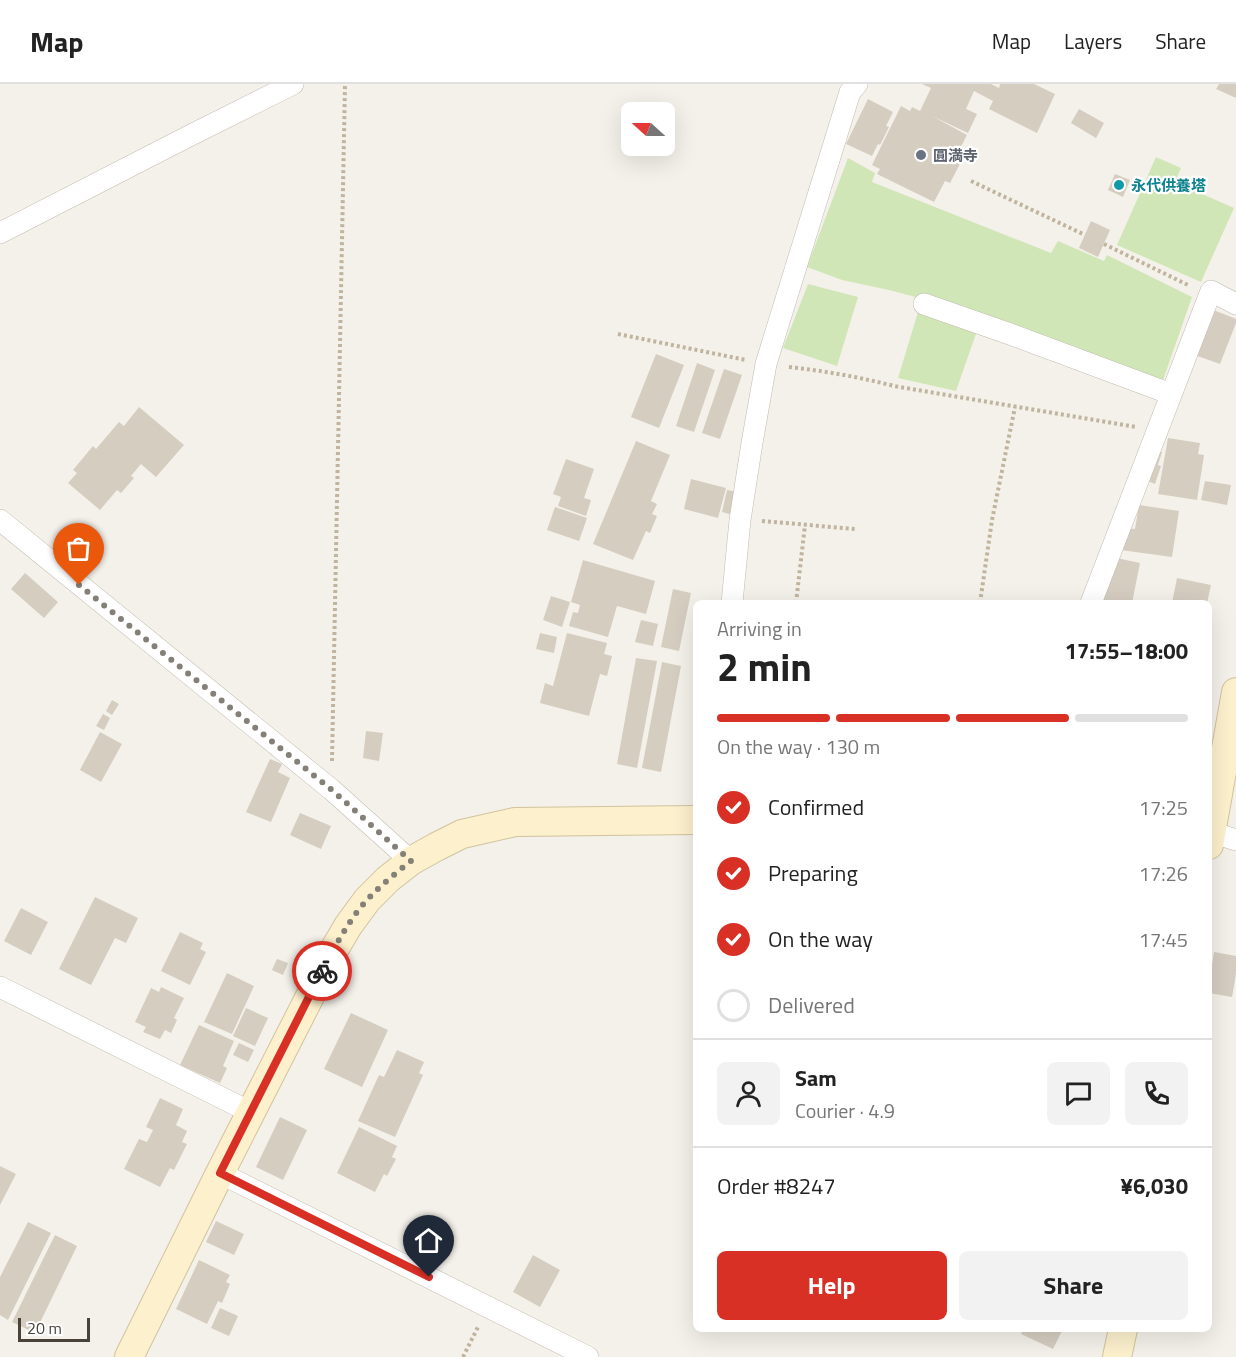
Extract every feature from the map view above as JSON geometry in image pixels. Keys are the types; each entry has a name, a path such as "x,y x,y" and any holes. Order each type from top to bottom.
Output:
{"street":[{"path":"0,233 293,84"},
{"path":"732,600 740,520 766,364 850,92 857,84"},
{"path":"1092,600 1211,291 1236,304"},
{"path":"924,304 1172,394"},
{"path":"0,520 332,790 411,861"},
{"path":"1216,837 1236,692"},
{"path":"129,1357 250,1112 331,955 367,900 388,879 411,861 462,834 515,822 693,820"},
{"path":"0,987 250,1112"},
{"path":"220,1173 588,1357"},
{"path":"1117,1357 1122,1332"}],"path":[{"path":"332,790 345,84"},
{"path":"971,181 1085,235"},
{"path":"1104,244 1209,296"},
{"path":"618,334 766,364 829,372 894,386 1157,430"},
{"path":"980,600 1015,407"},
{"path":"740,520 855,529"},
{"path":"796,600 805,525"},
{"path":"463,1357 488,1307"}],"green space":[{"path":"1156,157 1181,168 1175,182 1234,208 1201,282 1117,245"},
{"path":"848,158 875,173 872,182 1051,253 1058,241 1104,261 1107,255 1192,297 1162,383 981,314 842,280 807,267"},
{"path":"808,284 858,297 837,366 783,348"},
{"path":"918,312 977,331 956,391 898,378"}],"building":[{"path":"922,84 991,84 999,88 1000,84 1034,84 1055,94 1037,133 989,109 993,101 974,91 966,109 977,114 968,133 932,116 967,135 957,154 963,158 950,183 945,181 934,202 877,174 880,169 872,165 901,106 910,111 912,107 920,111 931,88"},
{"path":"1219,84 1236,84 1236,98 1216,89"},
{"path":"868,99 893,112 886,126 889,127 872,156 846,144"},
{"path":"1079,109 1104,123 1096,138 1071,123"},
{"name":"永代供養塔","path":"1115,174 1130,180 1123,197 1108,190"},
{"path":"1091,221 1110,230 1098,257 1079,248"},
{"path":"1211,309 1236,319 1220,364 1192,354"},
{"path":"656,354 684,365 659,428 631,417"},
{"path":"697,363 715,370 694,432 676,426"},
{"path":"724,369 742,375 720,439 702,433"},
{"path":"139,407 184,445 156,477 141,464 131,476 134,478 121,493 117,490 100,510 68,483 77,473 73,470 93,446 96,449 119,422 124,426"},
{"path":"1168,438 1200,443 1198,454 1204,455 1197,500 1158,494"},
{"path":"636,441 670,455 651,501 657,504 652,514 657,516 650,533 646,531 633,560 593,544"},
{"path":"1154,449 1162,452 1158,465 1161,466 1155,484 1143,479"},
{"path":"566,459 594,469 584,498 591,500 586,516 558,506 561,497 553,494"},
{"path":"691,479 726,488 718,518 684,509"},
{"path":"1205,481 1231,485 1227,505 1201,500"},
{"path":"727,490 738,492 732,515 722,512"},
{"path":"1139,505 1179,511 1172,557 1121,550 1125,528 1135,529"},
{"path":"555,507 587,518 579,541 547,530"},
{"path":"1112,557 1140,563 1133,600 1104,600"},
{"path":"583,560 655,581 646,614 617,606 608,637 569,626 573,612 578,613 580,605 571,602"},
{"path":"25,573 58,602 44,618 11,589"},
{"path":"1177,578 1211,585 1208,600 1173,600"},
{"path":"673,589 691,593 679,651 661,647"},
{"path":"551,596 570,602 562,627 543,620"},
{"path":"641,620 658,624 653,646 635,642"},
{"path":"540,633 557,637 554,653 536,649"},
{"path":"567,633 607,643 604,654 612,656 607,676 600,674 589,716 540,703 545,683 553,686"},
{"path":"636,658 657,661 637,768 617,764"},
{"path":"662,662 681,666 661,772 642,768"},
{"path":"112,700 119,704 112,715 106,711"},
{"path":"103,714 110,718 104,730 96,726"},
{"path":"366,731 383,733 379,761 363,758"},
{"path":"100,732 122,744 101,782 80,770"},
{"path":"270,759 282,764 278,772 290,778 271,822 246,812"},
{"path":"300,813 331,826 321,849 290,835"},
{"path":"95,897 138,918 126,943 115,938 91,985 59,969"},
{"path":"21,908 48,922 31,955 4,941"},
{"path":"180,932 203,943 200,949 206,952 190,985 161,971"},
{"path":"1214,952 1236,956 1232,997 1212,994"},
{"path":"277,959 288,963 283,975 272,970"},
{"path":"227,973 254,986 232,1034 204,1022"},
{"path":"161,987 184,998 174,1018 177,1020 171,1033 165,1030 160,1039 143,1032 146,1027 135,1022 151,988 159,992"},
{"path":"246,1008 268,1018 255,1046 233,1036"},
{"path":"351,1013 388,1030 362,1087 324,1069"},
{"path":"199,1025 234,1041 223,1066 227,1068 220,1083 180,1065"},
{"path":"239,1043 254,1050 248,1062 233,1055"},
{"path":"397,1050 424,1062 419,1073 423,1075 395,1137 358,1121 379,1075 384,1077"},
{"path":"160,1098 183,1109 176,1125 187,1131 182,1142 187,1144 174,1170 170,1168 160,1187 124,1169 139,1139 147,1142 153,1130 146,1127"},
{"path":"280,1117 307,1130 283,1180 256,1167"},
{"path":"359,1127 397,1146 392,1157 396,1159 387,1176 384,1174 375,1192 337,1173"},
{"path":"0,1166 16,1174 0,1205"},
{"path":"216,1221 244,1234 234,1255 206,1242"},
{"path":"28,1222 51,1233 8,1320 0,1315 0,1277"},
{"path":"55,1235 77,1246 35,1333 12,1322"},
{"path":"533,1255 560,1270 540,1307 513,1292"},
{"path":"199,1260 230,1275 226,1282 230,1284 222,1303 218,1301 207,1324 176,1309"},
{"path":"220,1308 238,1316 229,1336 211,1328"},
{"path":"1022,1332 1062,1332 1053,1349 1021,1334"}],"way so far":[{"path":"79,585 332,790 411,861 367,900 348,926 322,971"}],"place":[{"name":"圓満寺","path":"921,155"},
{"name":"永代供養塔","path":"1119,185"}],"route":[{"path":"322,971 220,1173 429,1277"}]}
